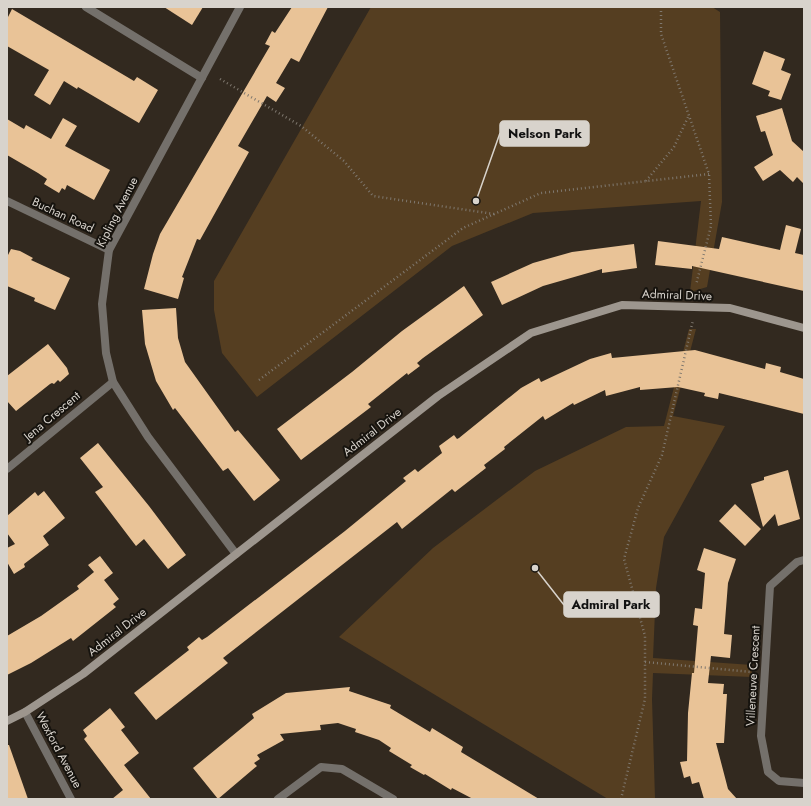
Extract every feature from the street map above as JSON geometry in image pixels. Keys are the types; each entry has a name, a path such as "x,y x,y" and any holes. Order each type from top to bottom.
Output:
{"street":[{"path":"86,7 202,78"},
{"name":"Kipling Avenue","path":"236,554 148,437 112,382 106,353 102,304 109,250 240,7"},
{"name":"Buchan Road","path":"7,201 109,250"},
{"name":"Admiral Drive","path":"7,721 25,712 83,674 438,396 531,333 622,305 730,308 804,328"},
{"name":"Jena Crescent","path":"7,469 112,382"},
{"name":"Villeneuve Crescent","path":"804,560 797,562 770,586 762,736 768,772 779,781 804,783"},
{"name":"Wexford Avenue","path":"25,712 71,799"},
{"path":"278,799 321,767 342,769 392,799"}],"path":[{"path":"661,7 661,34 709,174 710,226 696,285"},
{"path":"220,79 301,126 344,161 373,196 494,214"},
{"path":"645,181 674,147 689,115"},
{"path":"259,380 463,228 541,193 709,174"},
{"path":"621,799 645,699 645,636 624,559 638,508 662,455 692,329 695,308"},
{"path":"645,662 765,673"}],"shaded area":[{"path":"371,7 712,7 720,12 722,202 707,287 690,292 701,201 533,213 452,246 257,397 222,353 214,310 214,281"},
{"path":"689,329 696,329 673,416 725,426 664,537 656,588 653,658 752,665 752,677 653,673 652,699 655,799 608,799 339,637 433,548 535,471 626,427 664,426"}],"building":[{"path":"164,7 203,7 192,25"},
{"path":"292,7 328,7 299,62 291,58 276,83 285,88 276,102 267,96 238,146 249,152 200,240 197,239 182,277 184,278 178,299 144,289 160,234 270,46 265,44 272,31 275,33"},
{"path":"12,9 134,81 137,77 158,90 139,123 78,87 77,89 64,81 50,105 34,95 49,70 7,46 7,19"},
{"path":"764,51 785,59 781,70 791,74 781,100 768,96 770,91 752,84"},
{"path":"782,108 792,141 804,152 804,184 797,177 793,182 780,170 763,181 754,167 773,155 765,131 761,132 756,116"},
{"path":"63,118 77,126 65,146 110,170 94,200 67,185 65,190 62,188 59,193 44,184 47,179 7,155 7,119 24,129 26,125 51,139"},
{"path":"786,225 801,229 795,253 804,255 804,291 692,266 692,269 655,265 658,241 719,249 722,237 780,250"},
{"path":"634,244 637,268 602,273 602,269 543,286 502,305 491,282 533,263 572,252"},
{"path":"11,249 20,251 33,258 31,260 70,278 55,310 34,301 35,298 7,286 7,257"},
{"path":"464,286 483,315 423,358 417,363 420,366 408,375 407,373 368,404 371,407 301,460 277,429 352,372 402,331"},
{"path":"176,308 178,338 185,362 235,432 238,430 280,480 254,501 228,468 223,471 175,408 173,410 156,381 145,344 142,310"},
{"path":"48,344 67,368 69,374 60,382 58,380 54,384 50,384 16,411 7,401 7,376"},
{"path":"695,350 765,369 766,363 781,367 780,372 804,379 804,414 719,393 718,399 704,396 705,393 678,387 640,390 640,387 606,396 605,390 574,405 573,403 545,420 543,416 484,465 486,468 455,492 452,489 402,529 397,522 223,658 228,663 156,720 134,693 189,650 187,647 199,637 202,640 207,637 345,531 406,481 403,478 415,469 418,472 442,453 439,446 454,435 457,439 459,438 521,388 539,378 541,382 590,359 611,353 612,358"},
{"path":"98,443 186,555 168,569 144,539 136,546 95,492 103,487 80,458"},
{"path":"788,470 800,519 778,526 775,514 763,527 751,484 764,480 764,477"},
{"path":"44,491 65,518 43,536 49,545 24,564 25,567 14,574 7,562 7,548 15,544 7,533 7,516 35,492 38,496"},
{"path":"735,504 761,529 745,546 719,521"},
{"path":"704,548 736,559 728,583 724,634 732,635 730,658 711,656 708,683 724,684 723,694 727,694 724,743 716,743 728,789 737,799 704,799 699,782 692,784 690,776 684,778 680,762 687,761 688,713 692,673 694,673 698,626 693,625 695,608 702,609 705,573 697,570"},
{"path":"100,556 113,573 104,580 119,599 113,604 116,607 73,641 71,638 31,663 7,675 7,636 41,616 79,589 77,586 94,572 88,565"},
{"path":"350,687 349,691 391,705 390,708 430,732 432,728 463,747 461,752 539,799 473,799 452,788 451,790 425,774 424,775 410,767 412,765 389,751 391,748 379,740 355,732 356,729 338,723 320,725 321,730 280,734 284,740 257,755 260,759 254,763 257,766 218,799 193,768 254,718 252,714 286,693"},
{"path":"110,708 125,727 121,730 139,753 124,765 151,799 112,799 123,790 84,739 87,736 83,730"},
{"path":"7,745 9,745 28,799 7,799"}],"place":[{"name":"Nelson Park","path":"476,201"},
{"name":"Admiral Park","path":"535,568"}]}
